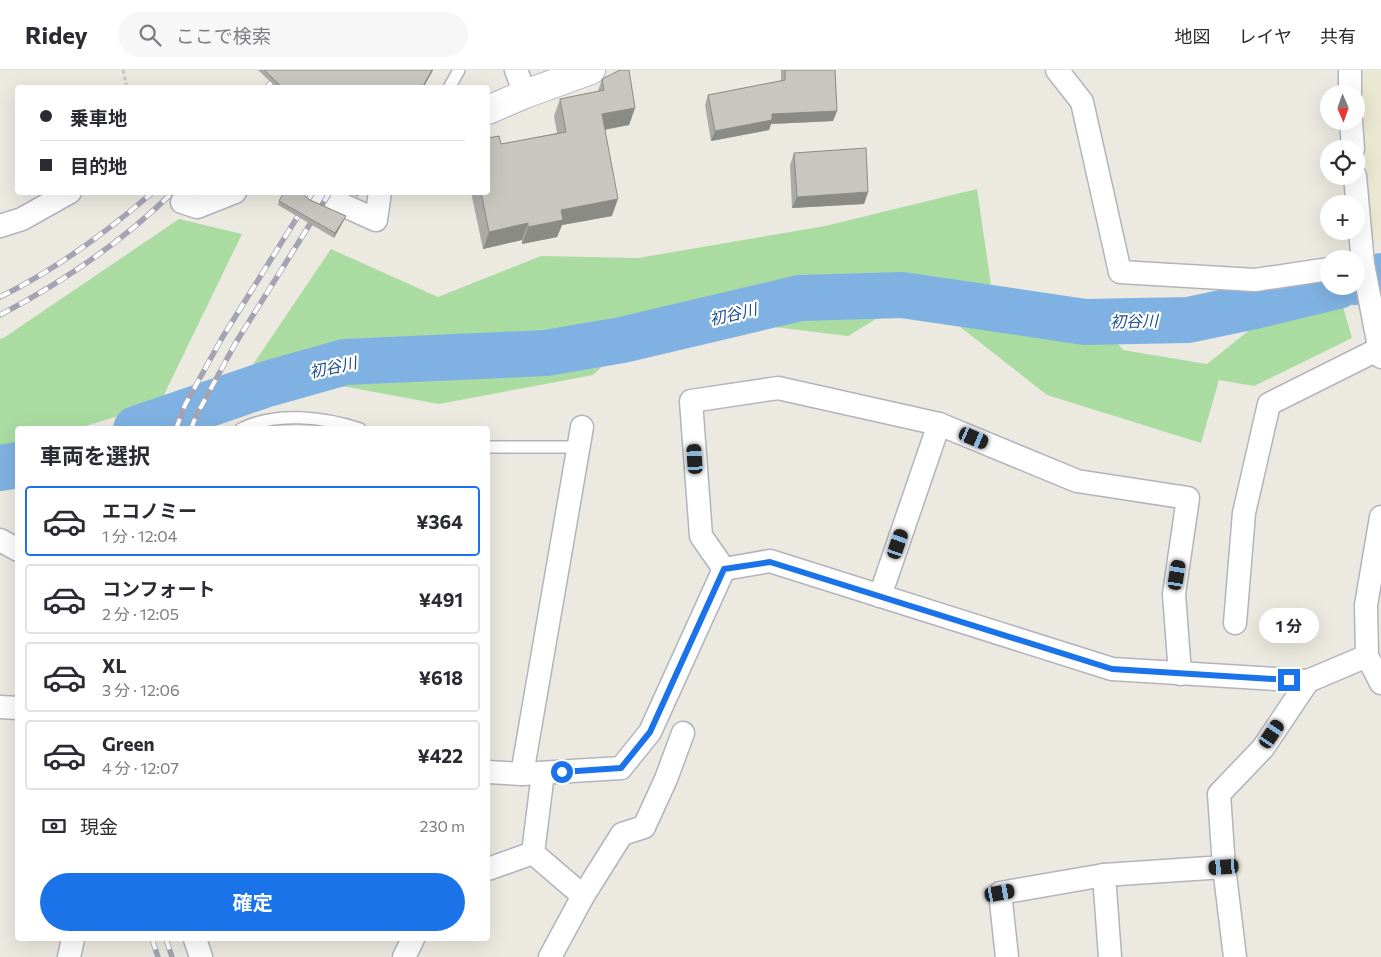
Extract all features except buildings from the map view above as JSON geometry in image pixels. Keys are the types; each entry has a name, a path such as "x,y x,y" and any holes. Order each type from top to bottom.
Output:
{"street":[{"path":"490,108 521,82 591,70"},
{"path":"1057,70 1082,102 1120,272 1255,280 1320,270"},
{"path":"1350,70 1350,85"},
{"path":"1356,185 1359,250"},
{"path":"0,226 22,219 65,195"},
{"path":"182,202 197,207 227,195"},
{"path":"321,195 376,220 380,195"},
{"path":"1235,623 1244,513 1269,404 1380,353 1365,287"},
{"path":"724,569 701,536 691,402 778,388 939,424 1077,482 1188,498 1174,594 1180,674"},
{"path":"880,596 939,424"},
{"path":"581,437 532,773 533,853 583,896"},
{"path":"1381,517 1366,605 1367,656 1381,683"},
{"path":"0,540 15,548"},
{"path":"724,569 770,562 1112,669 1308,681 1367,656"},
{"path":"490,772 532,773 621,768 650,732 724,569"},
{"path":"1235,957 1224,867 1220,794 1263,748 1308,681"},
{"path":"0,706 15,708"},
{"path":"550,957 583,896 622,834 644,827 666,779 683,733"},
{"path":"490,868 533,853"},
{"path":"1007,957 1000,893 1104,875 1224,867"},
{"path":"1104,875 1110,957"},
{"path":"69,957 73,941"},
{"path":"197,941 201,957"},
{"path":"404,957 412,941"}],"lane":[{"path":"451,85 459,70"},
{"path":"505,70 521,82"},
{"path":"250,426 275,418 315,418 352,426"},
{"path":"490,447 581,437"}],"path":[{"path":"123,70 126,85"}],"shaded area":[{"path":"1381,71 1381,240 1372,242 1365,130 1365,85 1362,85 1361,72"}],"green space":[{"path":"977,189 991,285 1090,309 1123,350 1207,364 1252,328 1342,303 1352,338 1254,386 1219,380 1201,443 1047,395 959,326 886,313 848,336 659,313 593,375 439,404 250,369 331,249 438,297 541,256 638,258 825,226"},
{"path":"179,219 242,234 160,403 86,426 15,426 15,447 0,452 0,339"}],"waterway":[{"name":"初谷川","path":"1365,280 1381,276"},
{"name":"初谷川","path":"145,426 267,384 345,362 546,353 622,340 800,298 902,295 1085,322 1188,320 1320,290"},
{"name":"初谷川","path":"0,468 15,466"}],"railway":[{"path":"269,85 282,70"},
{"path":"0,297 41,275 80,249 149,195"},
{"path":"0,315 46,289 91,260 133,228 170,195"},
{"path":"177,426 185,405 222,338 311,195"},
{"path":"192,426 235,344 328,195"},
{"path":"153,941 158,957"},
{"path":"167,941 172,957"}],"route":[{"path":"562,772 621,768 650,732 724,569 770,562 1112,669 1289,680"}]}
